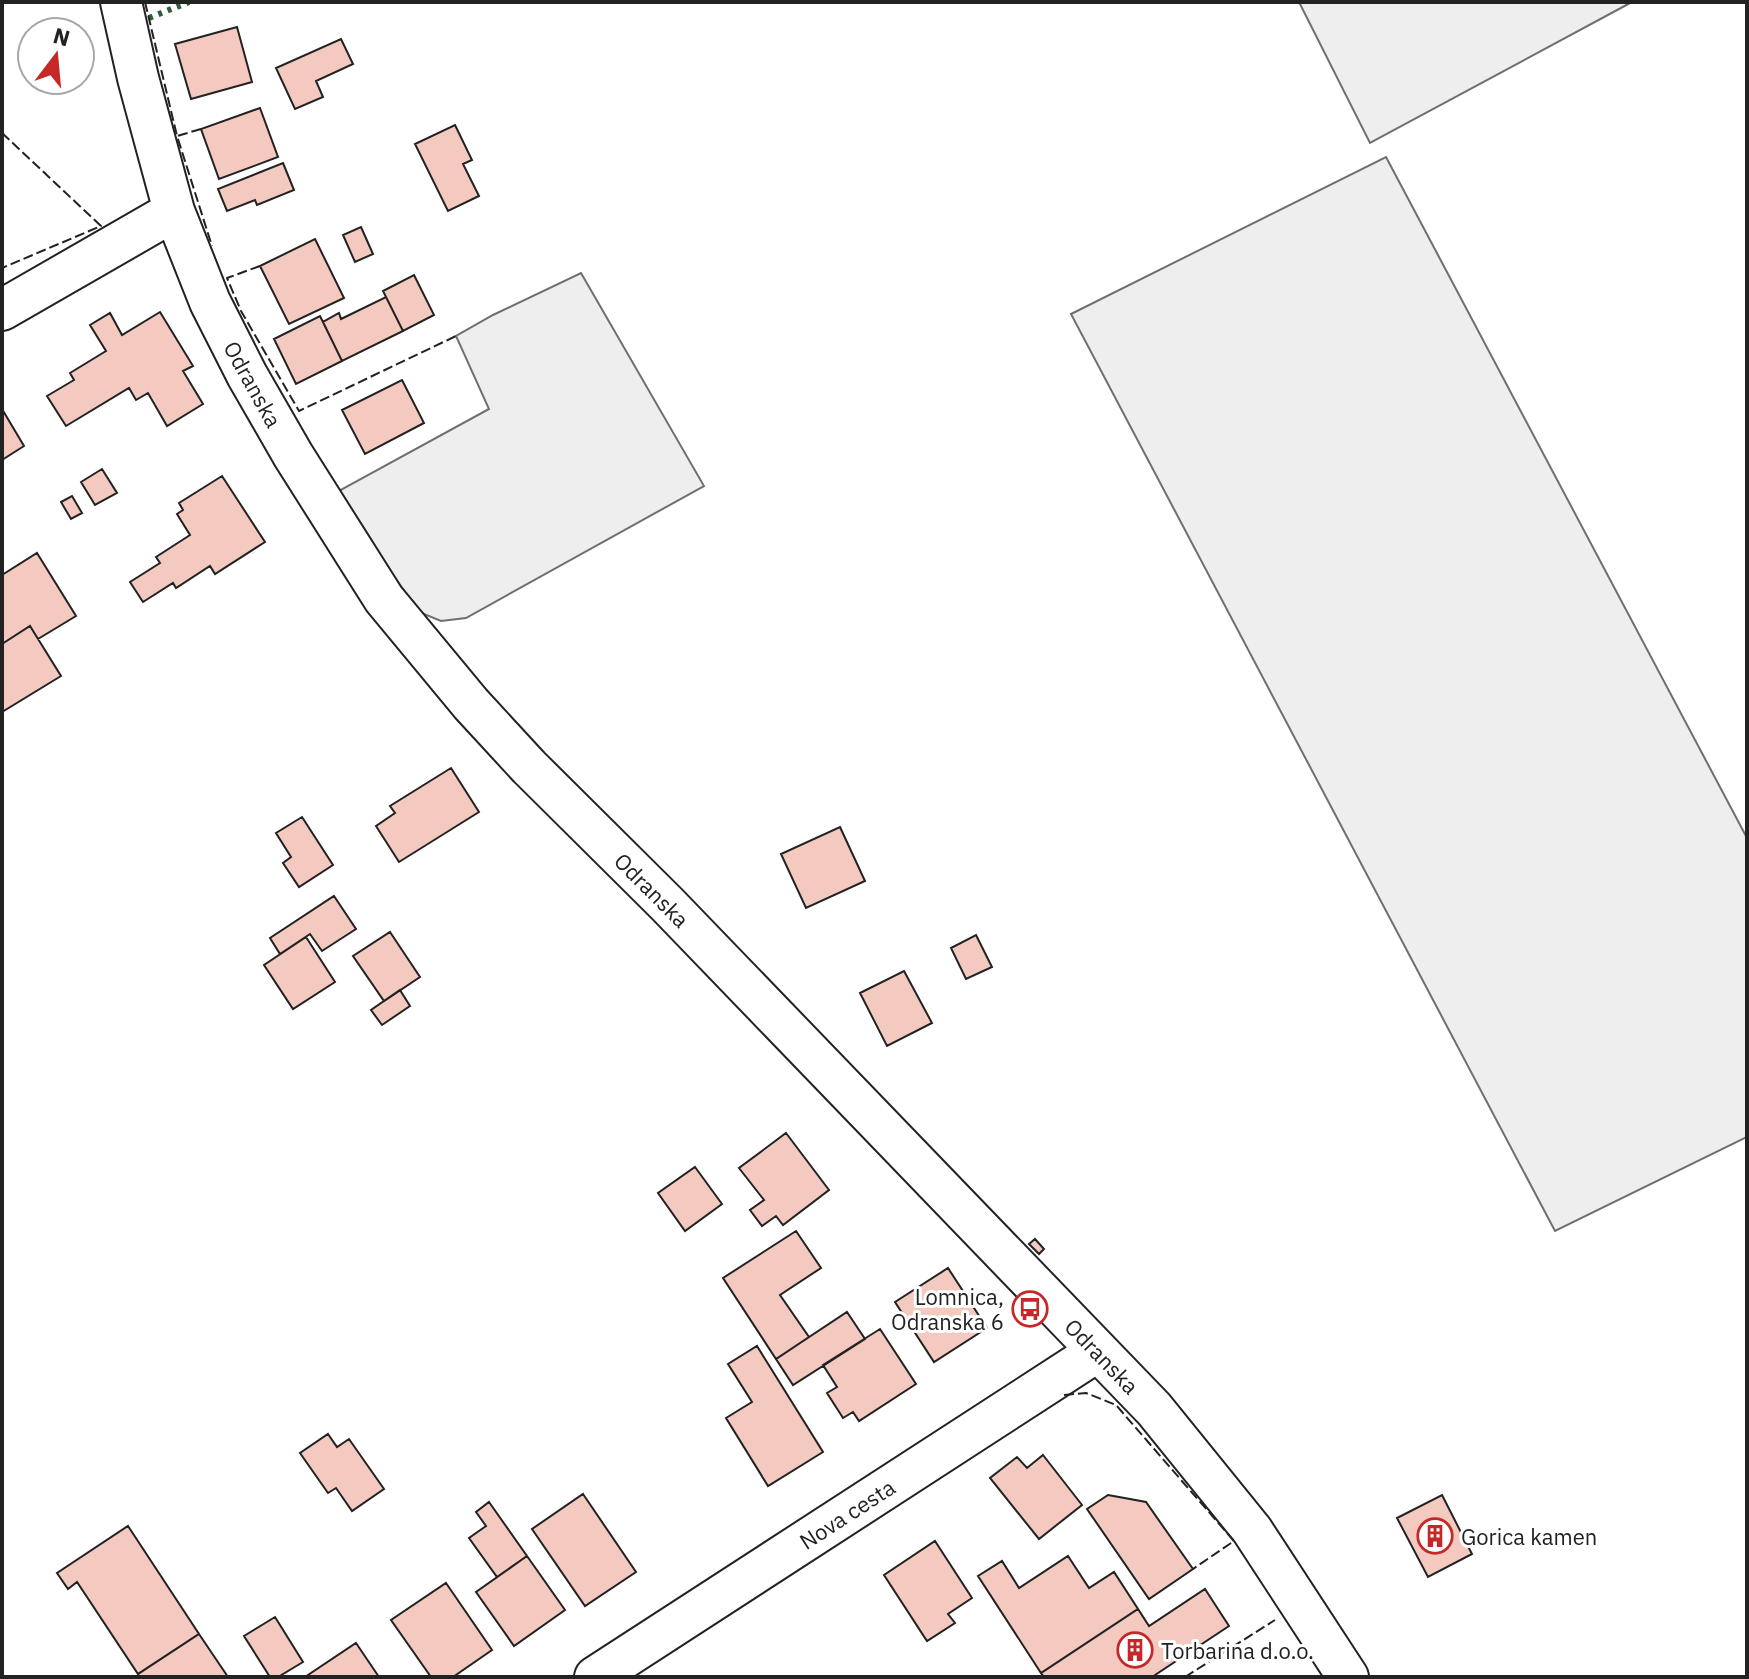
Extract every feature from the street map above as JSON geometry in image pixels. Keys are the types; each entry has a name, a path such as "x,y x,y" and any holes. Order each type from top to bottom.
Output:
{"street":[{"name":"Odranska","path":"121,2 174,211 210,302 247,375 340,533 384,599 529,767 667,904 1154,1409 1252,1530 1348,1677"},
{"path":"2,310 174,211"},
{"name":"Nova cesta","path":"595,1677 1098,1351"}],"shaded area":[{"path":"1299,2 1632,2 1370,143"},
{"path":"1386,157 1747,838 1747,1137 1555,1231 1071,314"},
{"path":"581,273 704,486 466,618 441,621 419,612 335,493 489,409 456,336"}],"building":[{"path":"237,27 252,82 191,99 175,44"},
{"path":"341,39 353,64 316,81 323,97 295,109 276,68"},
{"path":"260,108 278,157 219,179 201,129"},
{"path":"455,125 472,160 463,164 479,196 448,211 415,144"},
{"path":"283,163 294,190 257,205 255,200 227,211 218,189"},
{"path":"361,227 373,254 355,262 343,235"},
{"path":"315,239 344,298 289,324 260,266"},
{"path":"414,275 434,315 403,331 383,291"},
{"path":"386,297 403,331 342,361 323,322 339,313 341,319"},
{"path":"160,312 193,366 183,371 203,404 167,426 148,393 136,400 129,388 66,426 47,396 74,380 70,373 106,351 90,325 110,313 122,335"},
{"path":"320,316 342,361 296,384 274,339"},
{"path":"402,380 424,423 365,454 342,410"},
{"path":"2,409 24,446 2,460"},
{"path":"102,469 117,493 95,505 81,482"},
{"path":"222,476 265,542 215,574 210,566 176,588 173,583 143,602 130,582 160,563 156,557 190,535 177,514 183,510 179,503"},
{"path":"72,496 82,513 71,519 61,502"},
{"path":"37,553 76,616 38,639 30,626 2,644 2,575"},
{"path":"30,626 61,676 2,712 2,644"},
{"path":"451,768 479,812 399,862 376,826 395,813 390,806"},
{"path":"302,817 333,865 299,887 283,863 291,857 276,833"},
{"path":"840,827 865,881 806,908 781,854"},
{"path":"334,896 356,929 322,951 310,934 280,954 270,938"},
{"path":"390,932 420,977 384,1001 353,956"},
{"path":"976,935 992,967 966,979 951,948"},
{"path":"306,937 335,982 293,1009 264,965"},
{"path":"904,971 932,1023 887,1046 860,993"},
{"path":"400,990 410,1006 382,1025 371,1010"},
{"path":"786,1133 829,1190 783,1225 776,1216 762,1226 750,1210 764,1200 739,1168"},
{"path":"695,1167 722,1204 685,1231 658,1193"},
{"path":"796,1231 821,1268 780,1295 809,1337 776,1359 723,1278"},
{"path":"1035,1239 1044,1249 1039,1254 1029,1244"},
{"path":"948,1268 987,1328 934,1362 895,1302"},
{"path":"847,1312 865,1339 793,1385 776,1359"},
{"path":"880,1329 916,1384 859,1421 853,1412 843,1418 827,1393 837,1387 823,1365"},
{"path":"757,1346 823,1452 768,1486 726,1418 752,1402 728,1364"},
{"path":"328,1434 337,1447 349,1439 384,1489 352,1511 336,1488 328,1493 300,1453"},
{"path":"1043,1455 1082,1505 1039,1539 990,1478 1017,1457 1027,1468"},
{"path":"583,1494 636,1572 585,1606 532,1529"},
{"path":"1108,1495 1146,1502 1193,1569 1149,1599 1087,1509"},
{"name":"Gorica kamen","path":"1442,1495 1472,1554 1428,1577 1397,1518"},
{"path":"489,1502 527,1556 497,1577 469,1538 486,1526 476,1512"},
{"path":"128,1526 199,1634 138,1674 77,1582 68,1589 57,1573"},
{"path":"935,1541 972,1598 948,1614 955,1623 927,1641 884,1575"},
{"path":"527,1556 565,1610 514,1646 476,1592"},
{"path":"1068,1556 1089,1588 1114,1572 1138,1609 1041,1673 978,1576 1002,1561 1019,1588"},
{"path":"446,1583 492,1650 453,1677 431,1677 391,1620"},
{"name":"Torbarina d.o.o.","path":"1205,1589 1229,1626 1152,1677 1044,1677 1041,1673 1138,1609 1149,1626"},
{"path":"275,1617 303,1662 278,1677 270,1677 244,1636"},
{"path":"199,1634 228,1677 139,1677 138,1674"},
{"path":"356,1643 379,1677 305,1677"}],"hedge":[{"path":"149,18 189,2"}],"fence":[{"path":"145,2 177,136"},
{"path":"201,129 177,136 212,246"},
{"path":"2,133 101,226 2,268"},
{"path":"260,266 227,278 241,311 299,411 456,336"},
{"path":"1064,1395 1086,1393 1116,1405 1234,1541 1193,1569"},
{"path":"1185,1677 1275,1620"}],"place":[{"name":"Lomnica, Odranska 6","path":"1030,1309"},
{"name":"Gorica kamen","path":"1435,1536"},
{"name":"Torbarina d.o.o.","path":"1135,1650"}]}
